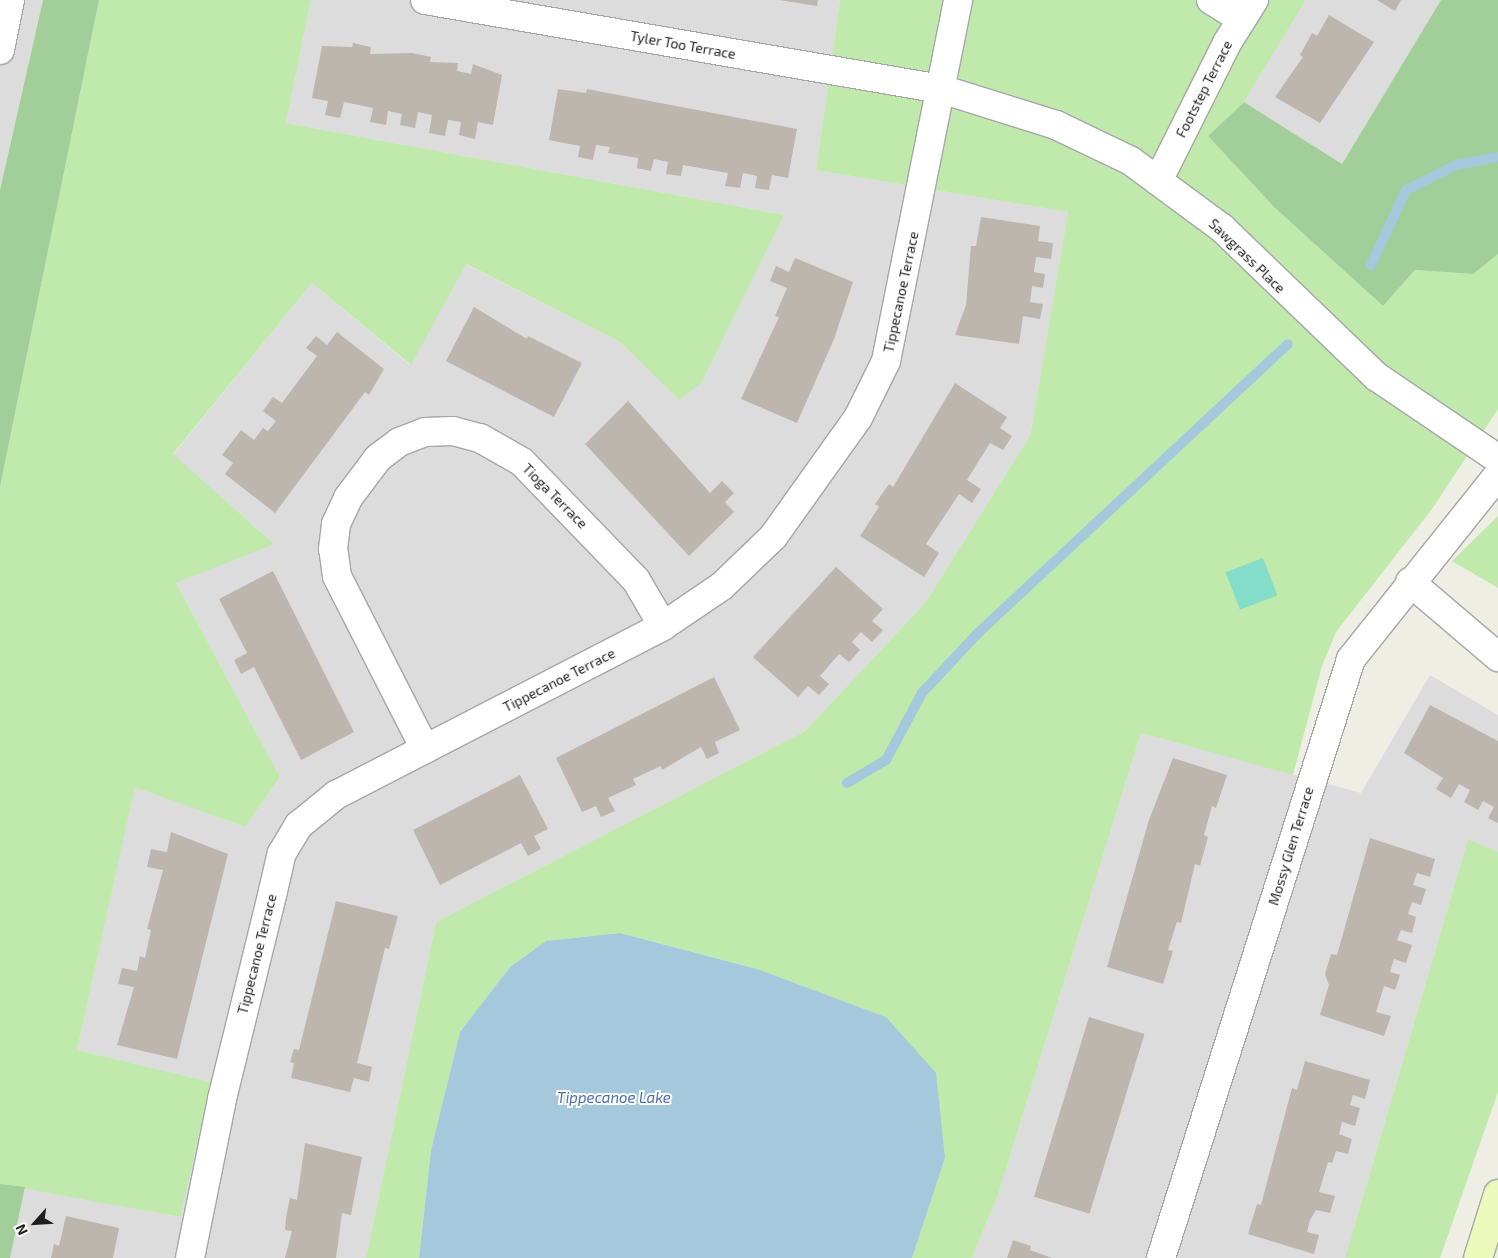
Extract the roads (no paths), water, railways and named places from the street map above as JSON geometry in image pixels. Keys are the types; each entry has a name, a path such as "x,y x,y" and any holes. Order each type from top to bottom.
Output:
{"main road":[{"path":"1478,1258 1498,1194"}],"street":[{"path":"0,50 10,0"},
{"name":"Tyler Too Terrace","path":"424,0 941,89"},
{"name":"Tippecanoe Terrace","path":"190,1258 222,1099 282,854 298,825 318,806 663,626 722,586 774,537 808,494 871,396 895,327 958,0"},
{"path":"1211,0 1248,10"},
{"name":"Footstep Terrace","path":"1158,181 1248,10"},
{"name":"Sawgrass Place","path":"941,89 1056,125 1106,148 1158,181 1222,228 1377,377 1498,459"},
{"name":"Tioga Terrace","path":"425,749 337,576 333,549 336,524 348,498 378,458 399,442 425,432 453,430 480,438 522,462 636,580 663,626"},
{"name":"Mossy Glen Terrace","path":"1161,1258 1341,684 1366,637 1498,475"},
{"path":"1410,582 1498,657"}],"water":[{"name":"Tippecanoe Lake","path":"620,933 757,969 886,1017 936,1073 945,1158 912,1258 419,1258 431,1150 460,1032 510,967 546,941"}],"waterway":[{"path":"1371,265 1406,190 1456,165 1498,157"},
{"path":"847,783 886,760 922,693 977,634 1288,344"}]}
